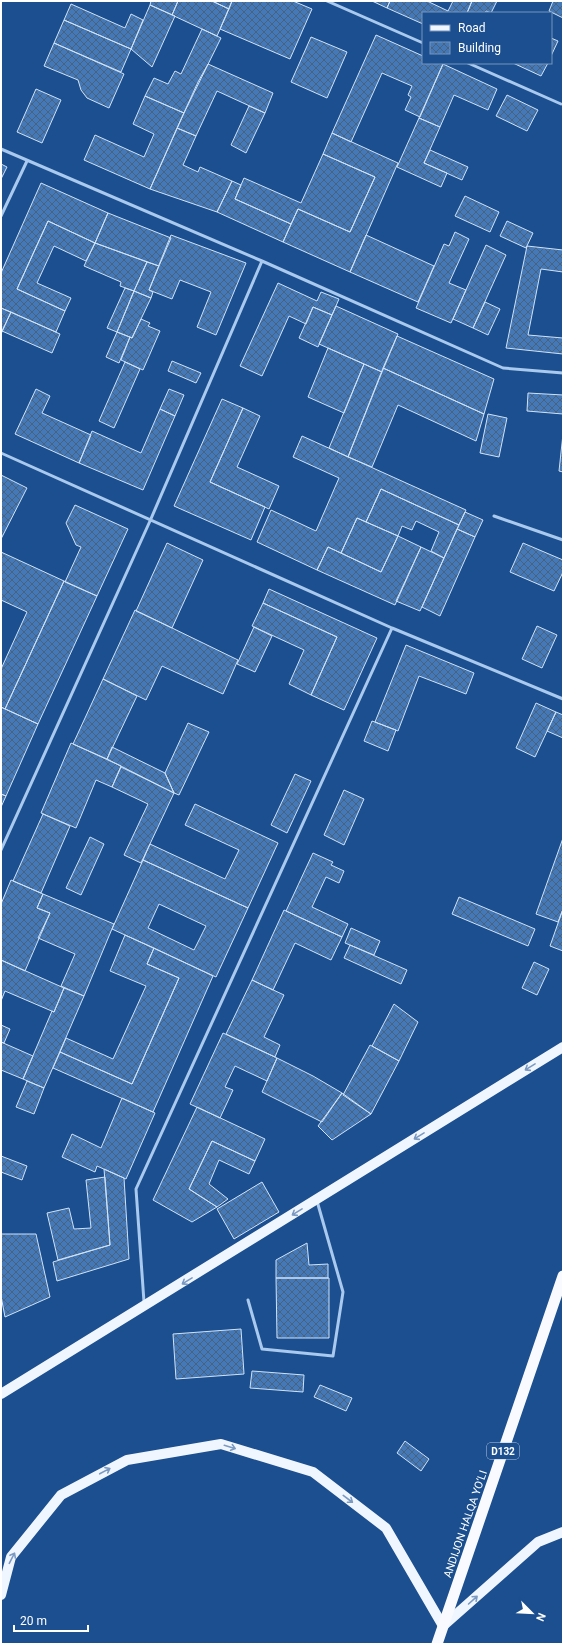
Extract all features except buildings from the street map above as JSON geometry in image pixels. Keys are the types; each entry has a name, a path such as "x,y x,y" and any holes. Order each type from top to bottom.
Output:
{"highway":[{"name":"ANDIJON HALQA YO‘LI","path":"437,1644 563,1276"}],"main road":[{"path":"1,1394 563,1047"},
{"path":"1,1595 11,1557 61,1495 127,1460 221,1444 313,1472 386,1528 443,1626 538,1542 563,1532"}],"lane":[{"path":"327,1 422,43"},
{"path":"470,64 561,104"},
{"path":"1,149 262,261 503,368 563,373"},
{"path":"1,216 26,161"},
{"path":"1,850 150,521 262,261"},
{"path":"1,453 392,628 563,699"},
{"path":"494,516 563,540"},
{"path":"144,1307 136,1189 392,628"},
{"path":"248,1300 262,1349 333,1356 343,1292 317,1200"}]}
